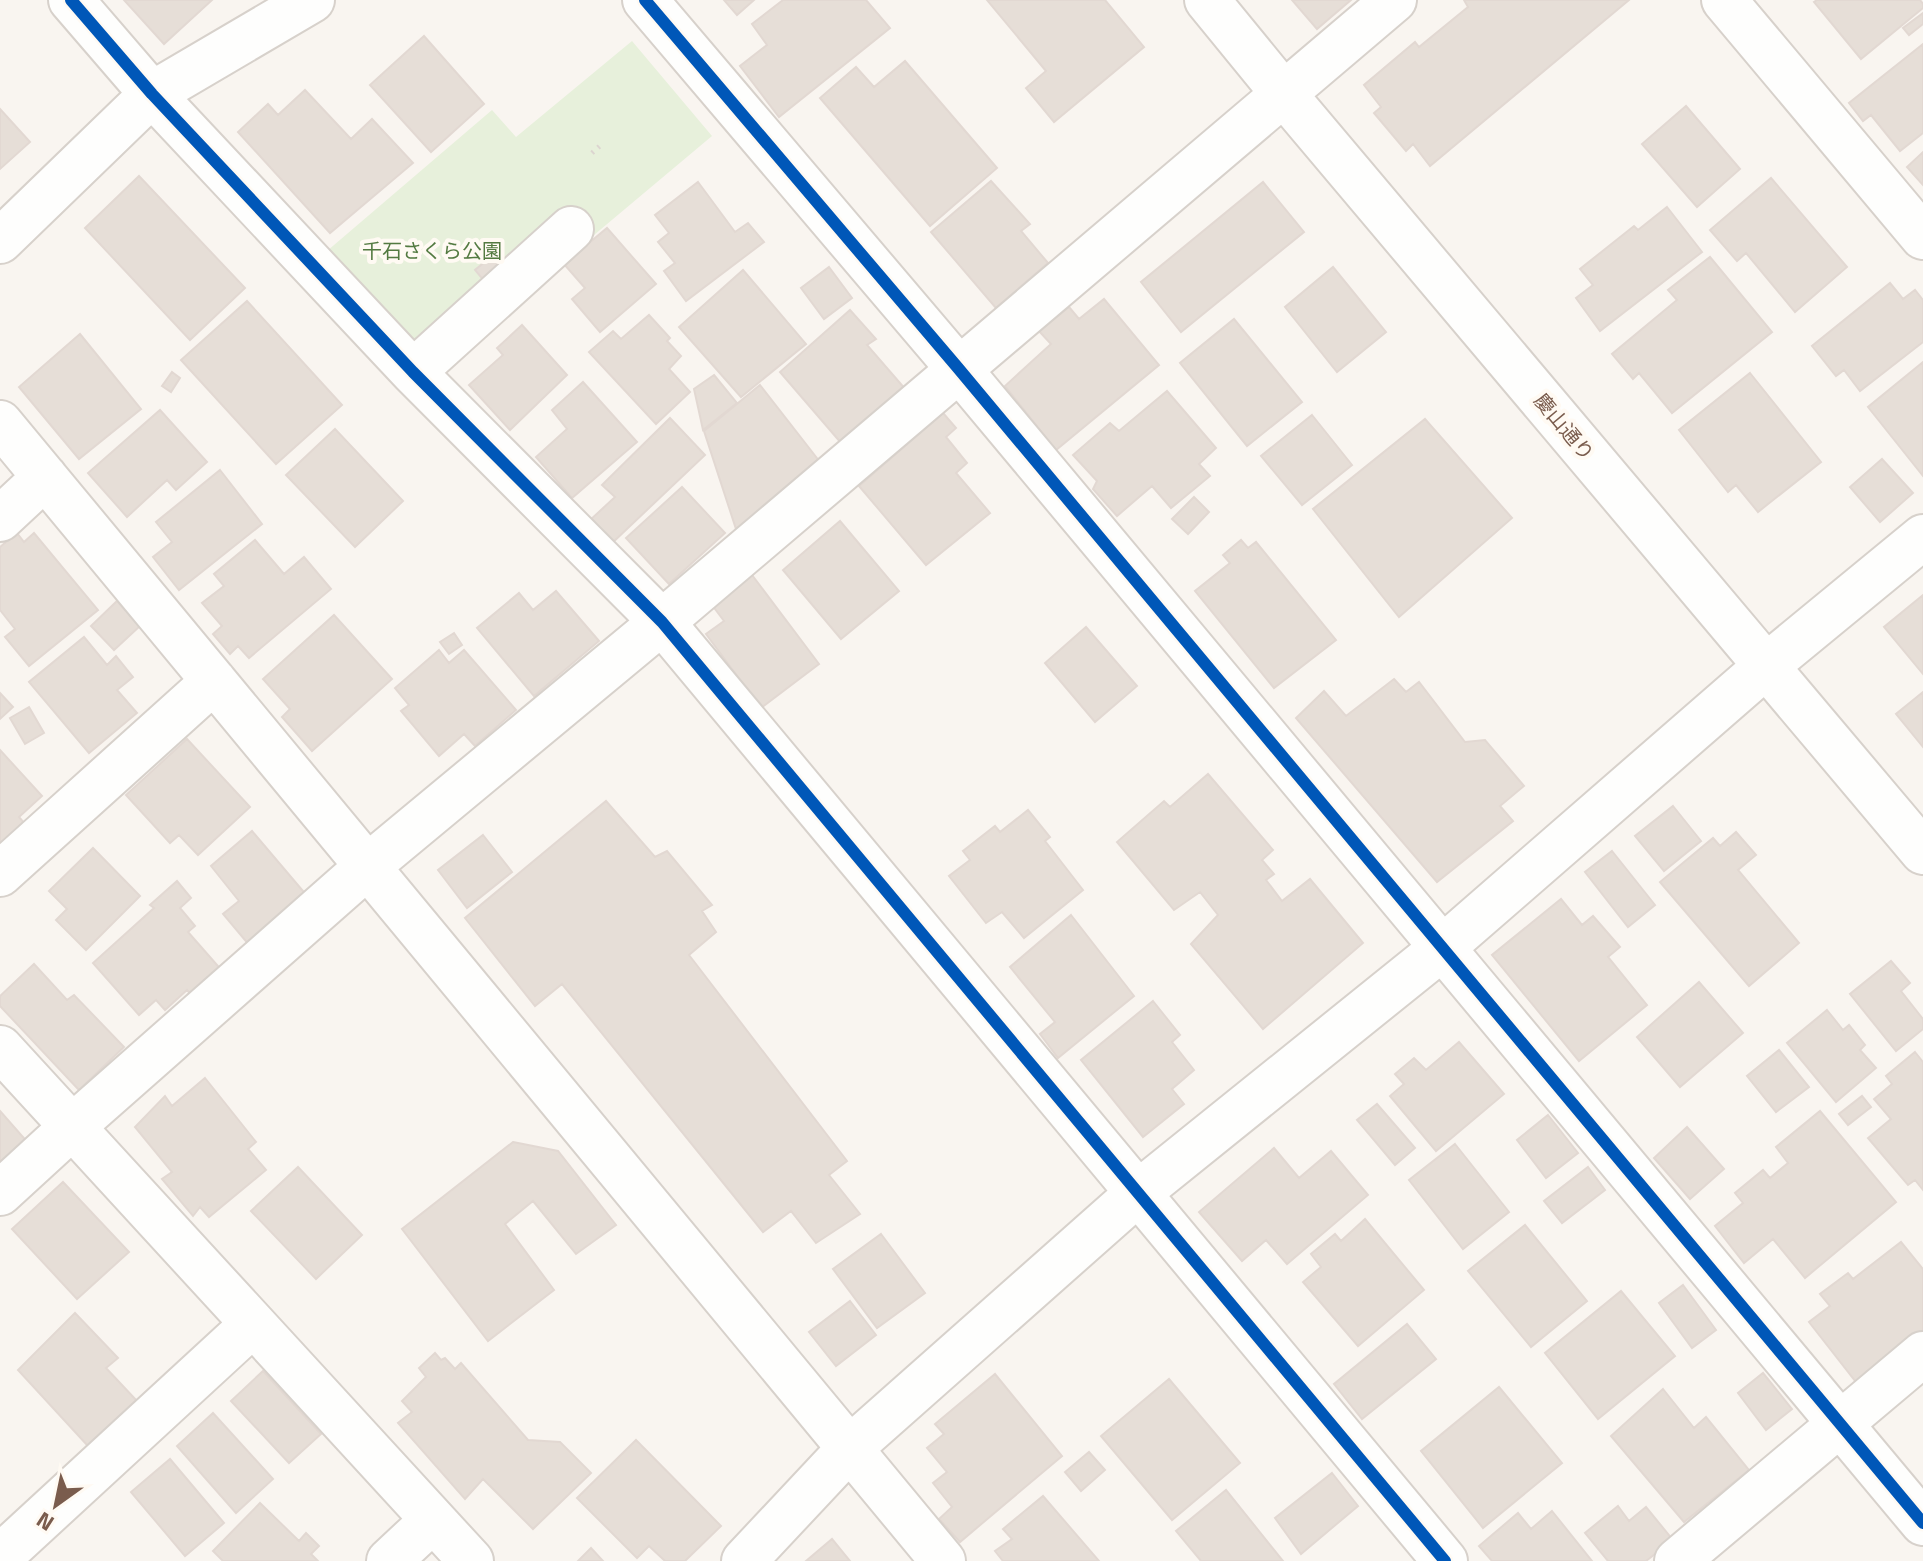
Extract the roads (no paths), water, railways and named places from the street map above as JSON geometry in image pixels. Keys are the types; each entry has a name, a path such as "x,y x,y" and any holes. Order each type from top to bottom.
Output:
{"street":[{"path":"71,0 152,94 413,372 662,622 1445,1561"},
{"path":"0,241 152,94 312,0"},
{"path":"645,0 958,368 1923,1523"},
{"name":"慶山通り","path":"1207,0 1923,852"},
{"path":"0,1193 368,866 662,622 1394,0"},
{"path":"1724,0 1923,237"},
{"path":"413,372 571,229"},
{"path":"0,423 943,1561"},
{"path":"0,519 45,477"},
{"path":"744,1561 849,1449 1138,1193 1441,949 1765,667 1923,537"},
{"path":"0,874 214,681"},
{"path":"0,1048 471,1561"},
{"path":"0,1557 253,1324"},
{"path":"1677,1561 1923,1354"},
{"path":"389,1561 433,1520"}],"park label":[{"name":"千石さくら公園","path":"432,251"}]}
